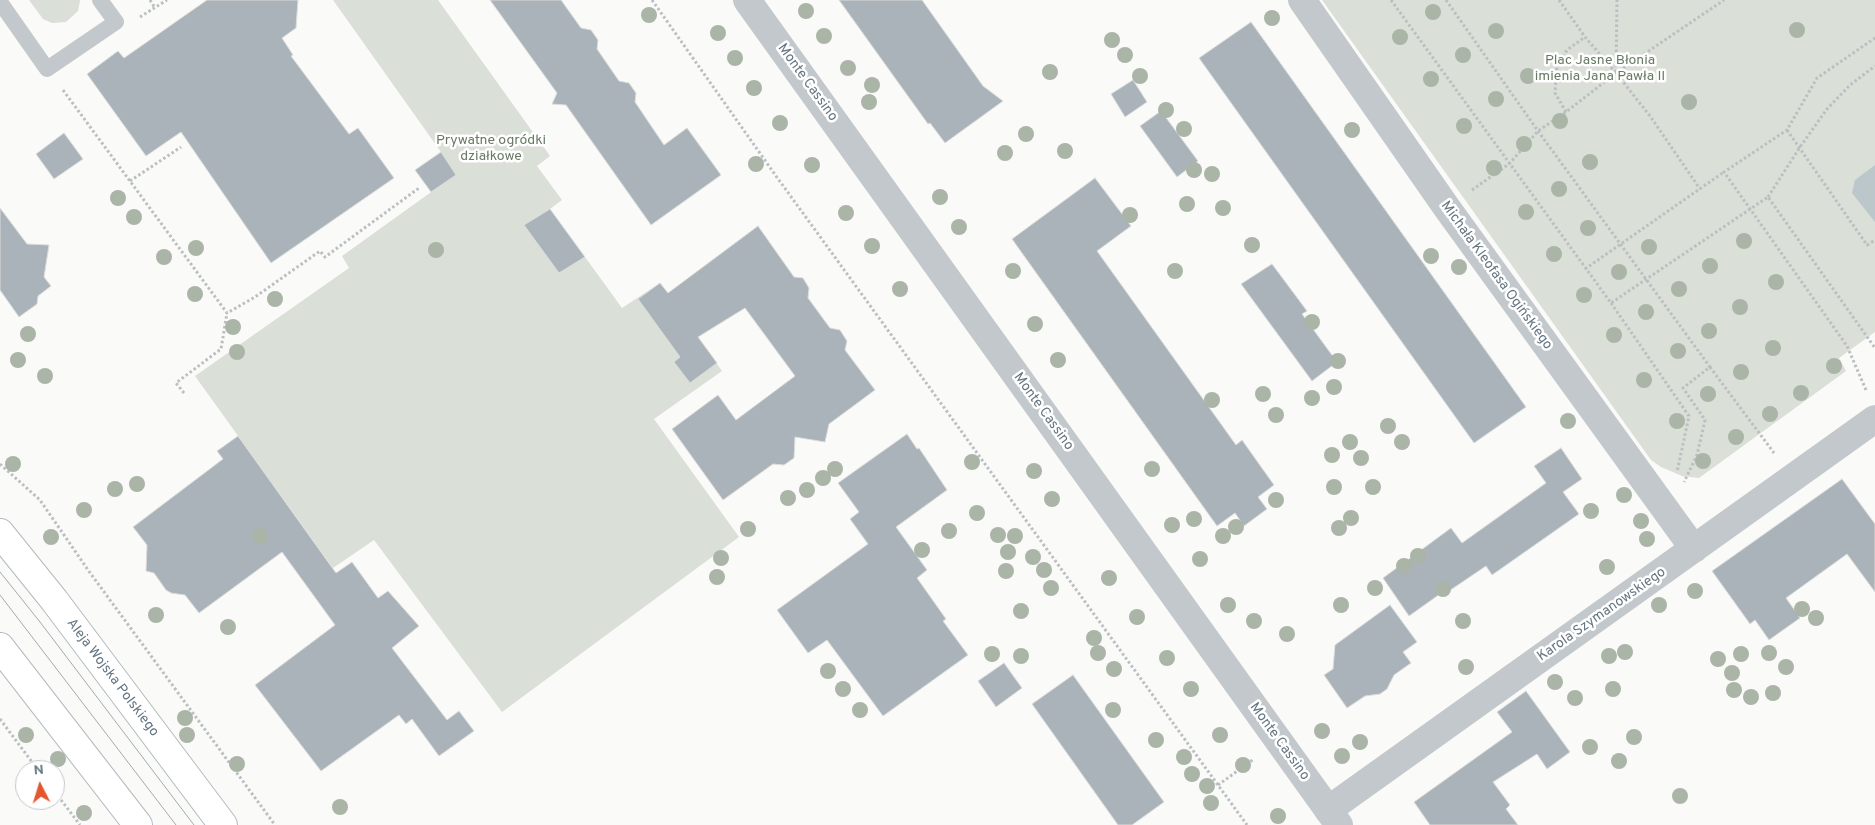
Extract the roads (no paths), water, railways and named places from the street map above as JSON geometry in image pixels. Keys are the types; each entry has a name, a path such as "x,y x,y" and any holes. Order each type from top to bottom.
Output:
{"main road":[{"name":"Aleja Wojska Polskiego","path":"0,533 54,600 223,825"},
{"path":"0,647 138,825"}],"street":[{"name":"Monte Cassino","path":"747,0 1333,817"},
{"name":"Michała Kleofasa Ogińskiego","path":"1302,0 1447,208 1694,549"},
{"name":"Karola Szymanowskiego","path":"1333,817 1694,549 1875,419"}],"lane":[{"path":"0,2 47,69 116,22 100,0"}],"tram line":[{"path":"0,572 194,825"},
{"path":"0,595 176,825"}],"park label":[{"name":"Plac Jasne Błonia imienia Jana Pawła II","path":"1600,69"},
{"name":"Prywatne ogródki działkowe","path":"491,150"}]}
